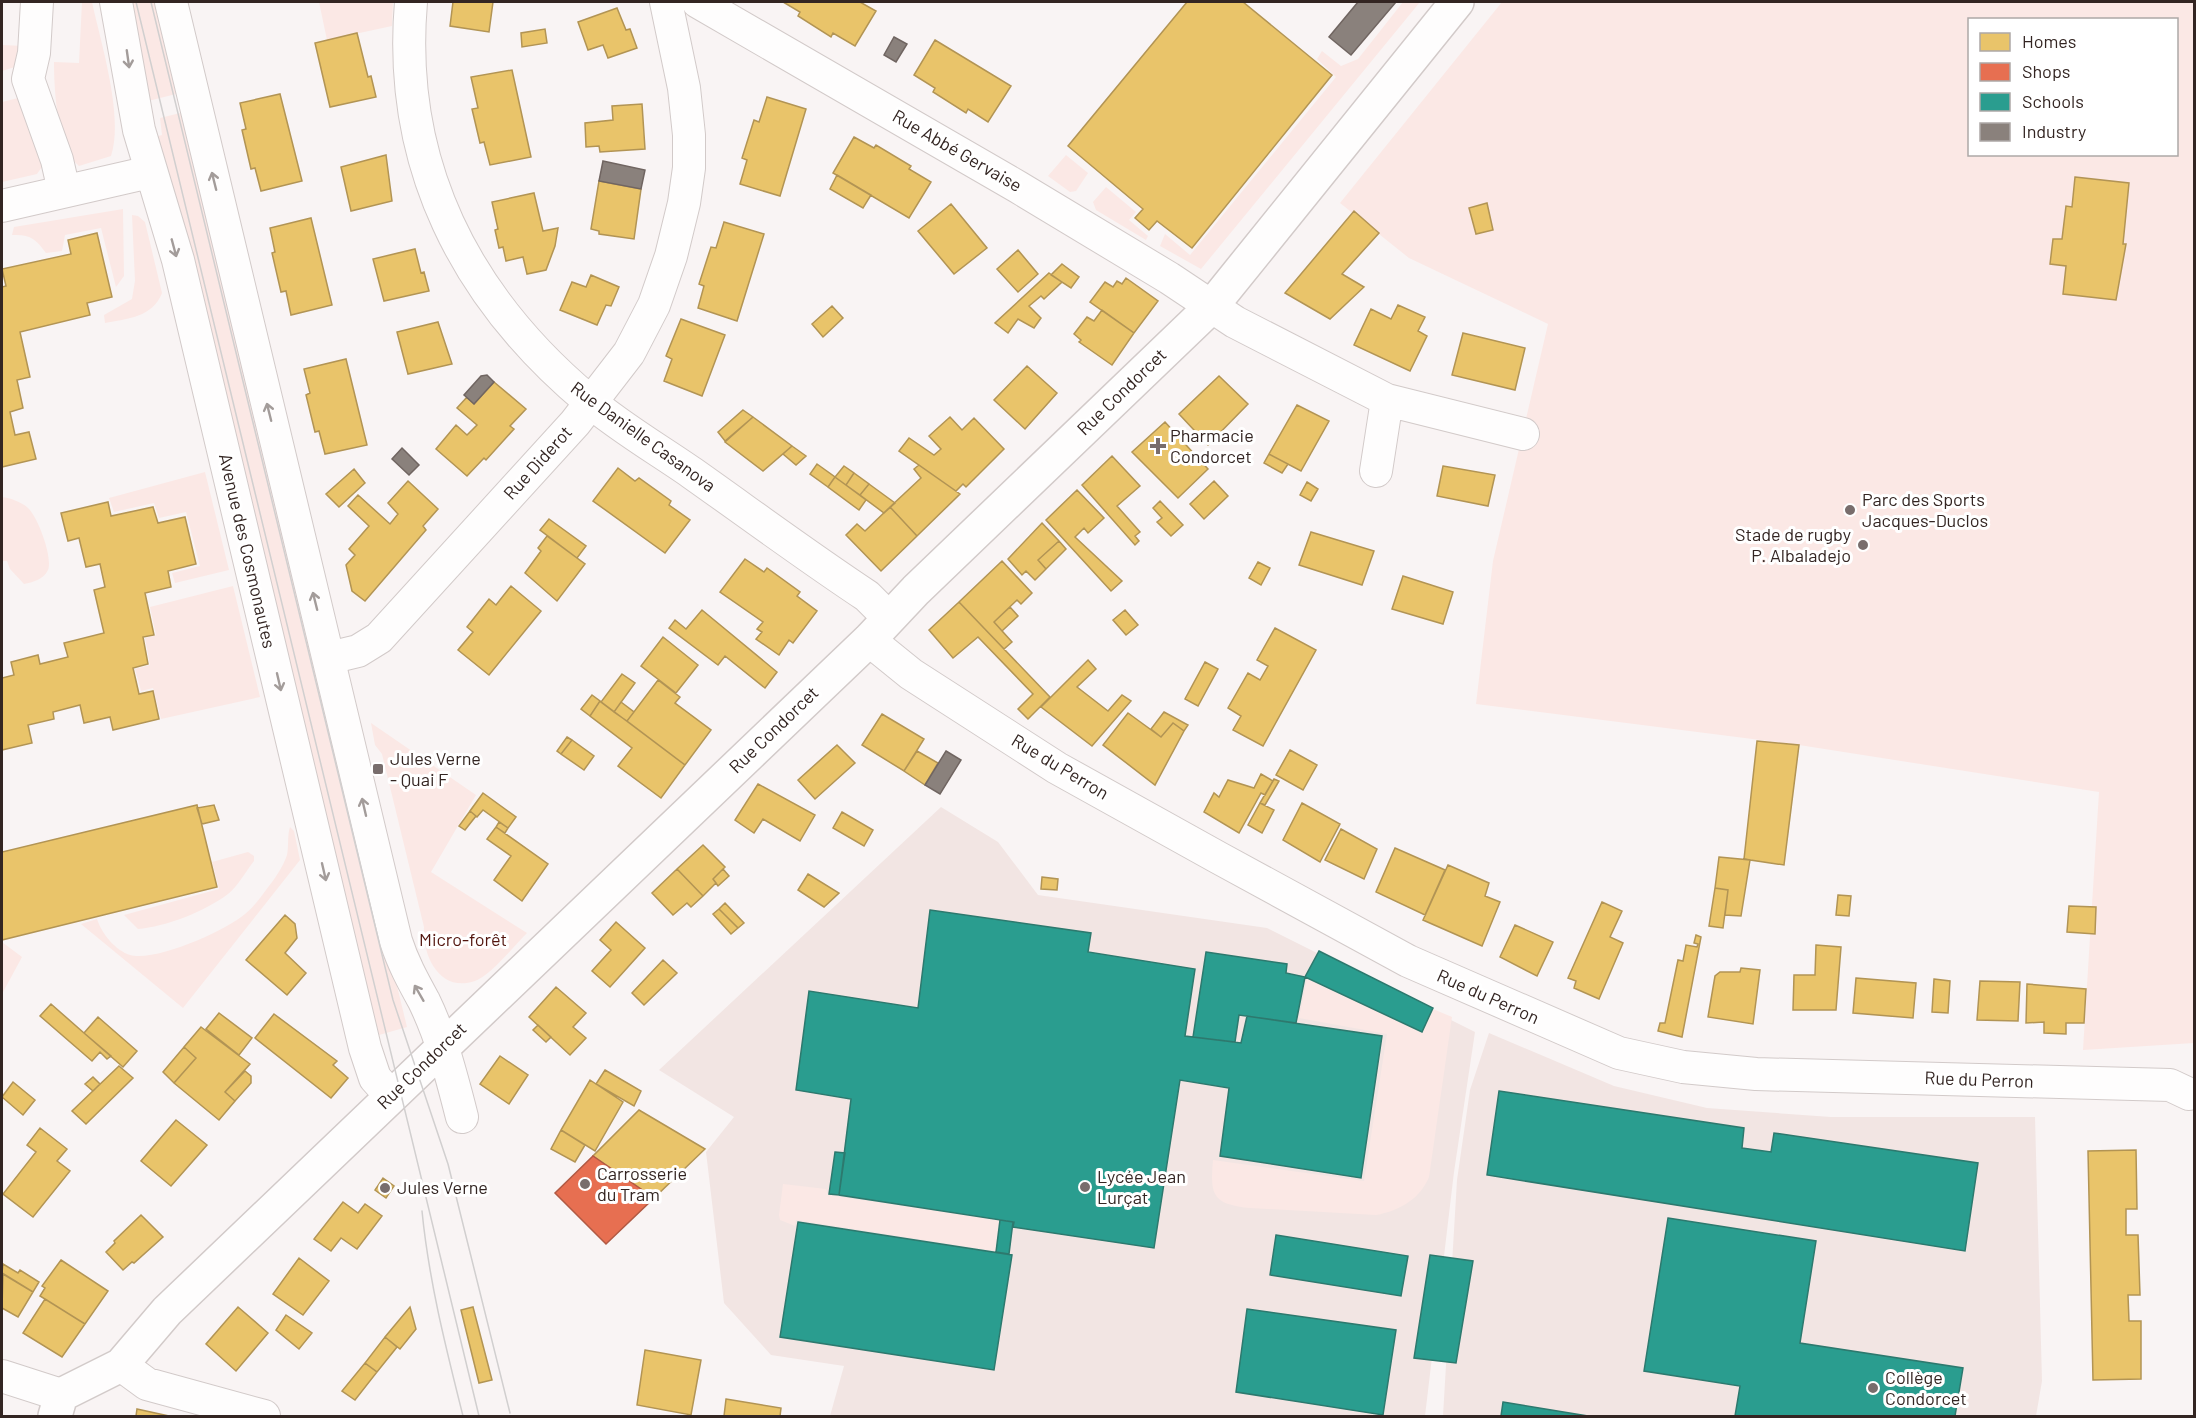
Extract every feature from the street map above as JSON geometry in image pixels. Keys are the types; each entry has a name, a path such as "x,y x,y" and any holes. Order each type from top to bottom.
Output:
{"street":[{"path":"37,2 34,53 28,79 57,160 64,191"},
{"name":"Avenue des Cosmonautes","path":"116,2 125,40 136,116 150,172 177,260 365,1048 375,1078 391,1095"},
{"path":"171,2 396,942 403,963 424,1002 442,1047 462,1118"},
{"name":"Rue Danielle Casanova","path":"411,2 409,57 413,113 438,200 473,271 503,316 530,346 590,403 867,596 878,628"},
{"name":"Rue Diderot","path":"329,658 358,651 379,638 590,403 629,353 654,305 671,256 684,203 689,168 689,135 684,88 666,2"},
{"name":"Rue Abbé Gervaise","path":"698,2 1018,187 1169,278 1211,307 1387,400 1522,434"},
{"name":"Rue Condorcet","path":"58,1406 121,1365 167,1311 391,1095 498,996 1211,307 1456,2"},
{"path":"2,206 150,172"},
{"path":"1376,471 1387,400"},
{"name":"Rue du Perron","path":"878,628 911,674 1057,768 1408,962 1619,1053 1683,1067 1756,1074 2170,1086 2193,1098"},
{"path":"121,1365 147,1384 264,1416"},
{"path":"2,1376 58,1406"}],"shaded area":[{"path":"941,807 998,842 1038,895 1267,928 1475,1032 1454,1172 1425,1416 830,1416 844,1366 771,1355 724,1303 706,1152 734,1117 659,1070"},
{"path":"1489,1033 1614,1086 1707,1108 1831,1117 2035,1117 2042,1381 2036,1416 1443,1416 1457,1180 1470,1090"}],"green space":[{"path":"82,2 92,2 110,80 115,121 111,156 79,166 72,158 61,133 56,102 54,62 79,63"},
{"path":"129,2 158,2 180,93 144,102"},
{"path":"319,2 393,2 392,26 327,40"},
{"path":"1403,2 1420,2 1201,269 1160,246 1165,234 1190,255 1336,77 1317,59 1322,51 1341,66 1358,59"},
{"name":"Parc des Sports Jacques-Duclos","path":"1502,2 2194,2 2194,1043 2083,1050 2099,792 1799,745 1476,704 1493,561 1548,324 1409,258 1340,203"},
{"path":"2,45 24,46 18,66 2,71"},
{"path":"18,98 44,164 37,174 2,182 2,102"},
{"path":"184,112 407,1027 379,1035 178,212 151,138 162,135 160,118"},
{"path":"1066,155 1088,173 1076,191 1070,192 1048,176"},
{"path":"1106,187 1136,212 1129,220 1148,236 1146,240 1096,210 1093,202"},
{"path":"123,209 124,276 116,287 101,228 65,235 62,251 46,253 32,238 12,235 14,227"},
{"path":"132,215 138,216 145,222 162,293 158,301 146,312 105,323 104,315 132,299 135,281"},
{"path":"205,472 229,570 175,583 172,573 200,566 186,512 159,518 154,503 114,512 109,498"},
{"path":"2,497 25,506 32,513 40,528 47,547 49,564 48,570 41,578 24,584 10,569 7,561 2,561"},
{"path":"233,586 260,697 161,719 153,688 141,691 135,669 150,665 145,638 156,635 150,607"},
{"name":"Micro-forêt","path":"371,723 476,795 431,872 527,933 495,967 475,981 452,982 443,977 430,960 382,754 375,745"},
{"path":"290,827 294,831 300,860 183,1008 81,924 97,919 110,941 124,953 130,955 142,956 173,950 207,936 235,921 254,906 281,869 288,852"},
{"path":"248,852 254,856 254,861 235,887 219,900 197,912 173,922 138,929 124,915 219,889 212,862"},
{"path":"2,942 22,957 2,994"},
{"path":"1307,979 1422,1032 1433,1009 1452,1017 1429,1177 1420,1192 1401,1207 1376,1215 1250,1208 1228,1204 1216,1196 1213,1190 1213,1160 1364,1181 1387,1034 1299,1018"},
{"path":"783,1184 826,1189 828,1195 999,1220 995,1251 796,1220 795,1226 780,1220"}],"building: Homes":[{"path":"453,2 493,2 489,32 450,26"},
{"path":"783,2 860,2 876,11 855,46 833,33 831,37 798,16 800,12"},
{"path":"1187,2 1243,2 1332,75 1192,248 1157,221 1149,230 1135,218 1143,209 1068,146"},
{"path":"617,8 626,30 630,29 637,48 608,58 603,45 588,50 578,22"},
{"path":"545,29 547,43 522,47 521,33"},
{"path":"357,33 368,77 371,76 376,97 330,107 315,43"},
{"path":"935,40 1011,86 988,122 968,109 966,113 933,92 935,88 914,75"},
{"path":"512,70 531,157 490,165 484,142 480,143 472,109 478,108 471,77"},
{"path":"280,94 302,181 261,191 255,168 251,169 242,130 246,129 240,103"},
{"path":"767,97 806,109 780,196 740,184 747,160 742,158 754,120 759,122"},
{"path":"642,104 645,149 600,152 599,146 586,147 585,123 613,120 612,106"},
{"path":"854,137 874,148 876,145 911,166 909,169 931,182 909,218 833,173"},
{"path":"386,155 392,201 351,211 341,167"},
{"path":"837,175 871,195 863,208 830,189"},
{"path":"2075,177 2129,183 2123,244 2126,244 2116,300 2063,294 2066,266 2050,264 2053,239 2062,239 2066,206 2072,207"},
{"path":"599,181 641,189 634,239 599,234 599,231 591,229"},
{"path":"534,193 543,231 558,228 555,246 546,270 527,274 523,257 506,261 503,247 499,248 495,230 498,229 492,202"},
{"path":"1487,203 1493,230 1476,234 1469,208"},
{"path":"951,204 987,248 954,274 918,231"},
{"path":"1354,211 1379,233 1342,274 1364,287 1330,319 1285,293"},
{"path":"311,218 332,305 291,315 286,291 281,292 272,253 275,252 270,228"},
{"path":"724,222 764,234 737,321 698,308 704,286 699,284 711,247 716,248"},
{"path":"97,233 112,297 87,303 90,315 20,332 30,377 17,380 23,408 10,412 15,435 29,432 36,459 2,467 2,287 6,286 2,269 71,254 68,240"},
{"path":"415,249 421,273 424,272 429,291 384,301 373,259"},
{"path":"1018,250 1038,274 1018,292 997,269"},
{"path":"1062,264 1079,277 1071,288 1051,275"},
{"path":"1049,273 1062,282 1044,299 1041,296 1029,306 1041,318 1034,328 1018,319 1008,333 995,323"},
{"path":"591,275 619,287 611,306 606,305 597,325 560,310 572,282 586,287"},
{"path":"1126,278 1158,301 1134,333 1090,302 1105,282 1113,287 1117,281 1122,284"},
{"path":"1398,305 1425,317 1418,331 1427,336 1410,371 1354,345 1371,309 1391,319"},
{"path":"832,306 843,318 823,337 812,324"},
{"path":"1102,310 1134,333 1112,365 1079,342 1081,340 1074,334 1087,317 1094,321"},
{"path":"681,319 725,335 702,396 664,381 672,359 666,356"},
{"path":"438,322 452,364 408,374 397,332"},
{"path":"1463,333 1525,348 1515,390 1452,375"},
{"path":"346,359 367,445 325,454 319,431 315,432 306,395 310,393 304,369"},
{"path":"1027,366 1057,393 1025,429 994,400"},
{"path":"1219,376 1248,404 1208,445 1179,414"},
{"path":"494,382 526,409 510,426 514,429 486,460 484,458 467,476 436,449 456,425 467,435 477,425 457,408 467,397 474,404"},
{"path":"1297,405 1329,421 1301,471 1269,454"},
{"path":"743,410 753,417 725,441 718,432"},
{"path":"753,417 792,446 763,471 725,442"},
{"path":"950,417 962,430 974,418 1004,449 966,487 963,484 956,491 899,451 909,438 934,455 941,449 929,436"},
{"path":"1165,422 1208,469 1178,498 1132,452"},
{"path":"792,446 806,456 796,465 783,454"},
{"path":"1269,454 1288,464 1282,473 1264,463"},
{"path":"1112,456 1140,486 1117,506 1140,532 1135,536 1139,541 1135,545 1082,485"},
{"path":"817,464 835,477 828,487 810,474"},
{"path":"919,465 960,494 917,536 890,507 921,478 914,469"},
{"path":"844,466 854,473 846,485 835,477"},
{"path":"1443,466 1495,475 1488,506 1437,496"},
{"path":"618,468 635,481 639,478 671,501 669,505 690,520 665,553 593,501"},
{"path":"354,469 365,483 339,507 326,494"},
{"path":"854,473 869,484 860,495 846,485"},
{"path":"835,477 866,500 859,510 828,487"},
{"path":"408,481 438,509 423,526 426,530 365,601 352,591 346,565 355,555 349,549 369,526 348,506 358,495 390,524 398,514 388,503"},
{"path":"1214,481 1228,496 1204,519 1190,504"},
{"path":"1307,482 1318,489 1311,501 1300,495"},
{"path":"869,484 895,503 884,513 860,495"},
{"path":"1077,490 1104,518 1088,533 1084,528 1075,537 1122,581 1111,591 1046,520"},
{"path":"1160,501 1183,525 1171,536 1157,522 1162,518 1153,508"},
{"path":"108,502 111,516 153,507 158,523 185,517 196,564 168,571 171,587 145,593 154,635 143,637 148,664 133,668 139,694 153,691 159,719 113,730 110,717 84,723 80,705 53,712 54,719 28,725 32,743 2,750 2,678 14,675 11,662 38,655 40,664 68,657 64,643 104,633 94,590 105,587 100,564 86,567 79,538 68,541 61,513"},
{"path":"890,507 917,536 881,571 846,535 857,524 865,531"},
{"path":"549,519 586,546 577,558 540,530"},
{"path":"1042,523 1059,541 1038,560 1046,569 1035,580 1026,571 1022,575 1008,559"},
{"path":"1311,532 1374,551 1362,585 1299,565"},
{"path":"547,536 585,564 557,601 525,573 541,551 538,548"},
{"path":"1059,541 1066,549 1046,569 1038,560"},
{"path":"745,559 764,572 767,568 800,592 797,596 817,611 793,643 789,640 779,655 756,639 762,632 757,629 763,622 720,592"},
{"path":"1002,561 1032,593 1021,604 1017,600 994,622 1012,642 1004,649 959,602"},
{"path":"1258,562 1270,568 1261,585 1249,578"},
{"path":"1403,576 1453,592 1443,624 1392,609"},
{"path":"511,586 541,611 489,675 458,650 473,632 467,627 489,599 496,605"},
{"path":"959,602 1050,697 1028,719 1018,709 1033,694 978,637 953,658 929,630"},
{"path":"1010,607 1018,616 1002,631 994,622"},
{"path":"702,610 777,672 765,688 725,656 718,665 669,628 675,620 686,629"},
{"path":"1125,610 1138,625 1126,635 1113,620"},
{"path":"1275,628 1316,650 1263,746 1233,730 1241,716 1228,708 1248,673 1260,680 1268,666 1257,660"},
{"path":"663,637 698,665 676,693 641,666"},
{"path":"1088,660 1096,669 1077,687 1108,711 1122,695 1131,701 1092,746 1041,707"},
{"path":"1205,662 1218,669 1198,706 1185,699"},
{"path":"622,674 635,683 614,712 601,702"},
{"path":"658,680 680,697 675,703 711,730 685,765 627,721"},
{"path":"592,695 600,701 590,716 581,709"},
{"path":"600,701 685,765 661,798 618,766 632,748 590,716"},
{"path":"621,702 634,712 627,721 614,712"},
{"path":"1164,712 1188,725 1184,731 1173,723 1161,737 1151,729"},
{"path":"1128,713 1161,737 1173,723 1184,731 1155,785 1103,745"},
{"path":"882,714 924,739 904,771 862,745"},
{"path":"567,737 572,740 561,754 557,751"},
{"path":"572,740 594,756 584,770 561,754"},
{"path":"1757,741 1799,745 1784,865 1744,859"},
{"path":"837,745 855,763 815,799 798,780"},
{"path":"1290,750 1317,765 1303,790 1276,775"},
{"path":"917,751 938,763 925,785 904,771"},
{"path":"1261,774 1273,781 1265,795 1261,793 1239,833 1204,812 1214,793 1219,797 1228,780 1254,788"},
{"path":"1274,779 1279,781 1265,805 1260,803"},
{"path":"758,784 815,815 800,841 763,819 754,833 735,820"},
{"path":"483,793 516,817 508,828 483,810 477,817 470,811"},
{"path":"1260,803 1274,810 1262,833 1248,825"},
{"path":"1302,803 1340,824 1320,862 1283,840"},
{"path":"197,805 217,887 2,940 2,852"},
{"path":"214,805 219,820 202,824 197,808"},
{"path":"470,811 476,816 465,830 459,826"},
{"path":"842,812 873,830 864,846 833,828"},
{"path":"499,822 508,828 505,833 496,827"},
{"path":"496,827 548,864 522,901 494,880 511,856 487,839"},
{"path":"1341,829 1377,849 1364,879 1325,860"},
{"path":"703,845 725,867 713,879 716,883 703,896 677,869"},
{"path":"1395,848 1445,870 1425,915 1376,892"},
{"path":"1719,857 1750,860 1741,916 1725,915 1728,890 1715,888"},
{"path":"1448,865 1489,883 1485,896 1500,902 1482,946 1423,920"},
{"path":"677,869 703,896 691,907 687,903 673,915 652,893"},
{"path":"723,869 729,876 718,886 713,879"},
{"path":"808,874 839,893 824,907 798,890"},
{"path":"1042,877 1058,879 1057,890 1041,889"},
{"path":"1715,888 1728,890 1723,928 1709,926"},
{"path":"1838,895 1851,896 1849,916 1836,915"},
{"path":"1602,902 1622,911 1610,937 1623,943 1599,999 1574,988 1576,981 1568,978"},
{"path":"725,903 744,923 738,928 719,909"},
{"path":"2069,906 2096,907 2095,934 2067,932"},
{"path":"719,909 738,928 731,934 713,914"},
{"path":"285,915 295,924 297,938 285,953 306,973 287,995 246,960"},
{"path":"616,922 645,948 610,987 592,971 611,950 600,940"},
{"path":"1515,925 1553,942 1537,976 1500,957"},
{"path":"1696,935 1701,937 1682,1037 1658,1031 1660,1023 1665,1023 1678,960 1683,961 1686,945 1697,947 1698,944 1694,943"},
{"path":"1816,945 1841,947 1836,1010 1793,1010 1794,975 1815,975"},
{"path":"663,960 677,973 644,1005 632,993"},
{"path":"1741,968 1760,970 1753,1024 1708,1017 1715,976 1720,972 1740,972"},
{"path":"1856,978 1916,983 1913,1018 1853,1013"},
{"path":"1934,979 1950,981 1948,1013 1932,1012"},
{"path":"1980,981 2020,982 2018,1021 1977,1020"},
{"path":"2027,984 2086,989 2084,1023 2066,1023 2066,1034 2044,1033 2044,1022 2026,1023"},
{"path":"556,987 586,1013 573,1027 586,1038 570,1055 529,1017"},
{"path":"51,1004 111,1056 107,1059 100,1052 92,1061 40,1016"},
{"path":"219,1013 252,1038 239,1055 206,1029"},
{"path":"274,1014 337,1061 333,1065 348,1078 331,1098 255,1038"},
{"path":"98,1017 137,1051 123,1067 84,1033"},
{"path":"538,1025 551,1037 546,1042 533,1030"},
{"path":"201,1027 250,1064 225,1092 235,1101 219,1120 174,1083 196,1058 184,1047"},
{"path":"184,1047 196,1058 174,1083 163,1072"},
{"path":"500,1056 528,1075 509,1104 480,1084"},
{"path":"119,1066 133,1078 86,1124 72,1111"},
{"path":"605,1070 641,1091 634,1106 596,1084"},
{"path":"245,1071 251,1076 251,1083 235,1101 225,1092"},
{"path":"93,1077 100,1084 93,1091 85,1084"},
{"path":"590,1080 623,1102 595,1151 561,1130"},
{"path":"13,1082 35,1100 23,1115 2,1097"},
{"path":"639,1110 705,1149 654,1198 593,1156"},
{"path":"176,1120 207,1145 171,1186 141,1161"},
{"path":"40,1128 67,1149 57,1161 70,1171 33,1217 3,1194 36,1152 27,1145"},
{"path":"561,1130 585,1145 575,1162 551,1149"},
{"path":"2136,1150 2137,1209 2126,1209 2126,1235 2138,1235 2140,1295 2128,1295 2129,1321 2141,1321 2141,1379 2093,1380 2088,1151"},
{"name":"Jules Verne","path":"383,1178 394,1186 386,1198 375,1190"},
{"path":"343,1202 358,1213 365,1204 382,1216 357,1249 341,1238 331,1251 314,1239"},
{"path":"141,1215 163,1237 123,1270 106,1252"},
{"path":"299,1258 329,1281 303,1315 273,1294"},
{"path":"61,1260 108,1291 85,1324 40,1296 45,1288 42,1286"},
{"path":"3,1264 18,1273 20,1270 39,1282 33,1292 2,1273"},
{"path":"3,1274 33,1292 18,1317 2,1308"},
{"path":"45,1299 85,1324 62,1357 23,1333"},
{"path":"238,1307 268,1333 236,1371 206,1344"},
{"path":"410,1307 416,1329 400,1349 385,1337"},
{"path":"473,1307 492,1380 479,1383 461,1310"},
{"path":"286,1315 312,1333 299,1349 276,1330"},
{"path":"385,1337 397,1347 377,1372 365,1363"},
{"path":"645,1350 701,1360 691,1415 637,1405"},
{"path":"365,1363 377,1372 355,1400 342,1391"},
{"path":"726,1399 781,1408 780,1416 724,1416"},
{"path":"137,1409 169,1416 136,1416"}],"building: Shops":[{"path":"593,1156 654,1198 606,1244 555,1193"}],"building: Schools":[{"path":"930,910 1091,933 1088,952 1195,969 1185,1036 1241,1043 1247,1016 1382,1036 1361,1178 1220,1156 1229,1088 1180,1080 1154,1248 1013,1227 1014,1222 839,1195 851,1099 796,1090 809,991 918,1008"},
{"path":"1319,951 1433,1008 1422,1032 1305,977"},
{"path":"1206,952 1287,964 1286,973 1305,977 1296,1023 1239,1015 1235,1042 1193,1037"},
{"path":"1499,1091 1744,1128 1742,1148 1771,1152 1774,1133 1978,1163 1965,1251 1487,1175"},
{"path":"835,1152 845,1153 839,1195 829,1194"},
{"path":"1668,1218 1816,1241 1800,1343 1963,1368 1955,1416 1735,1416 1740,1386 1644,1371"},
{"path":"1000,1220 1013,1222 1009,1254 996,1252"},
{"path":"798,1222 1012,1255 994,1370 780,1337"},
{"path":"1276,1235 1408,1256 1401,1296 1270,1275"},
{"path":"1430,1255 1473,1261 1456,1363 1414,1358"},
{"path":"1247,1309 1396,1330 1383,1415 1236,1392"},
{"path":"1503,1402 1588,1416 1501,1416"}],"building: Industry":[{"path":"1358,2 1396,2 1351,55 1329,37"},
{"path":"894,37 907,44 896,62 884,55"},
{"path":"603,161 645,170 641,189 599,181"},
{"path":"487,375 494,382 474,404 464,395 481,376"},
{"path":"402,448 419,465 409,475 392,459"},
{"path":"946,751 961,760 940,794 925,785"}],"tram line":[{"path":"136,2 479,1416"},
{"path":"151,2 393,1000 448,1164 510,1413"},
{"path":"422,1211 444,1340 463,1416"}],"place":[{"name":"Pharmacie Condorcet","path":"1158,446"},
{"name":"Parc des Sports Jacques-Duclos","path":"1850,510"},
{"name":"Stade de rugby P. Albaladejo","path":"1863,545"},
{"name":"Jules Verne - Quai F","path":"378,769"},
{"name":"Carrosserie du Tram","path":"585,1184"},
{"name":"Lycée Jean Lurçat","path":"1085,1187"},
{"name":"Jules Verne","path":"385,1188"},
{"name":"Collège Condorcet","path":"1873,1388"}]}
